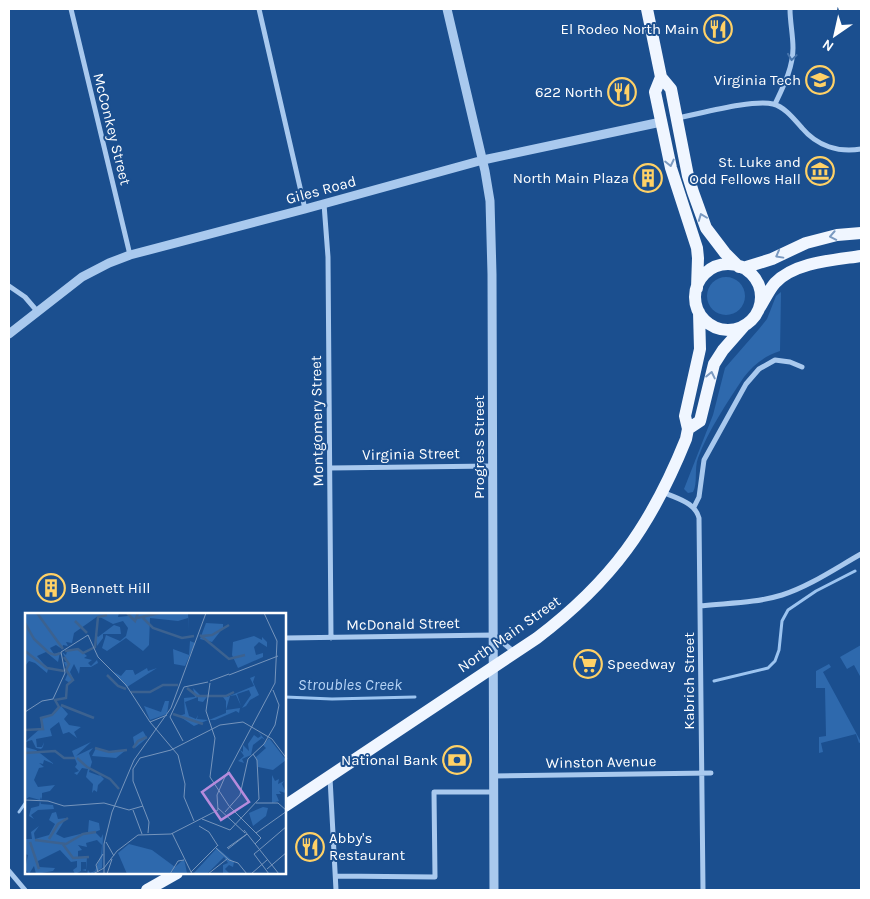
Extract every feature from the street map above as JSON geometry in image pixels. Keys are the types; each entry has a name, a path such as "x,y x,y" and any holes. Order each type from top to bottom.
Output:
{"main road":[{"path":"646,9 661,78 671,88 688,176 706,228 725,253 753,277 760,289 761,299 758,311"},
{"path":"661,78 655,92 671,168 697,248 695,299 699,312 707,322 714,327 732,330 744,326 750,322 776,282 793,271 808,266 861,256"},
{"path":"661,122 668,125 682,144"},
{"path":"696,288 707,272 716,267 727,264 741,267 772,259 806,243 837,235 861,233"},
{"name":"North Main Street","path":"286,805 536,638 571,611 602,580 638,534 663,492 688,429 685,416 701,341 699,312"},
{"name":"North Main Street","path":"688,429 700,421 714,364 723,350 744,326"},
{"path":"147,890 175,874"}],"street":[{"name":"McConkey Street","path":"71,9 130,255"},
{"path":"259,9 305,209"},
{"name":"Progress Street","path":"447,9 483,160 490,201 494,890"},
{"path":"775,104 790,70 794,50 790,9"},
{"path":"676,118 745,105 775,104 794,118 813,139 835,149 861,149"},
{"name":"Giles Road","path":"9,334 82,277 130,255 483,160 661,122"},
{"name":"Montgomery Street","path":"324,204 328,257 331,638"},
{"path":"9,286 38,311"},
{"path":"663,492 694,507 699,497 704,460 746,384 759,369 776,360 790,362 802,367"},
{"name":"Virginia Street","path":"330,468 493,466"},
{"name":"Kabrich Street","path":"694,507 699,518 703,890"},
{"path":"701,606 759,600 784,594 861,554"},
{"path":"494,635 515,652"},
{"name":"McDonald Street","path":"286,638 494,635"},
{"name":"Winston Avenue","path":"493,776 710,773"},
{"path":"330,776 336,890"},
{"path":"336,876 435,877 434,792 493,792"},
{"path":"9,871 25,890"}],"shaded area":[{"path":"726,277 739,283 745,296 739,309 726,315 713,309 707,296 713,283"},
{"path":"781,292 780,351 769,355 752,368 731,396 702,448 697,462 693,492 688,493 684,489 713,415 725,368 767,319 776,296"},
{"path":"861,645 861,678 854,665 847,669 840,657"},
{"path":"829,664 831,667 823,672 861,742 859,743 856,734 821,743 823,752 819,753 819,737 826,736 825,688 816,688 816,671"}],"waterway":[{"name":"Stroubles Creek","path":"714,681 768,668 775,661 779,650 782,621 788,610 816,591 855,571"},
{"name":"Stroubles Creek","path":"286,697 332,699 415,697"},
{"name":"Stroubles Creek","path":"19,812 25,803"}],"place":[{"name":"El Rodeo North Main","path":"718,29"},
{"name":"Virginia Tech","path":"820,80"},
{"name":"622 North","path":"622,92"},
{"name":"St. Luke and Odd Fellows Hall","path":"820,171"},
{"name":"North Main Plaza","path":"648,178"},
{"name":"Bennett Hill","path":"51,588"},
{"name":"Speedway","path":"588,664"},
{"name":"National Bank","path":"457,760"},
{"name":"Abby's Restaurant","path":"310,847"}]}
